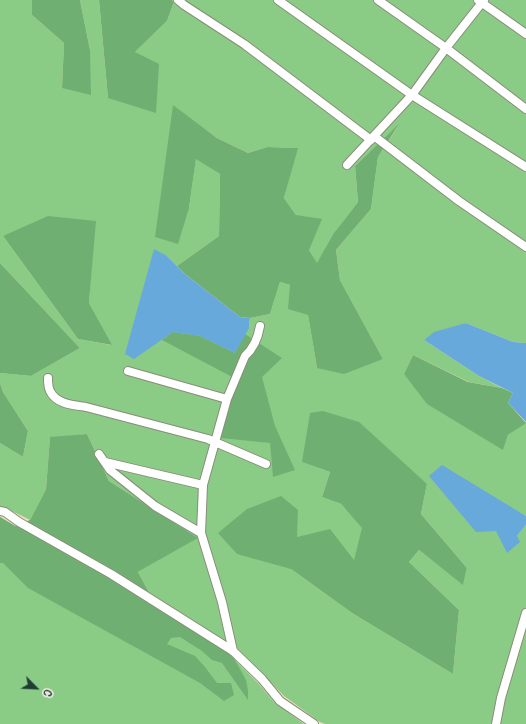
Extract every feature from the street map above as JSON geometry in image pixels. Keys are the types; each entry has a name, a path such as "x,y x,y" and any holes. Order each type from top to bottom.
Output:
{"street":[{"path":"178,0 244,44 459,201 526,247"},
{"path":"278,0 412,95 526,168"},
{"path":"378,0 446,48 526,109"},
{"path":"347,165 412,95 481,1 526,34"},
{"path":"233,651 222,602 201,533 203,485 227,399 245,356 251,351 258,338 260,326"},
{"path":"128,371 227,399"},
{"path":"48,378 50,390 56,399 70,404 208,439 266,464"},
{"path":"99,454 110,470 155,506 201,533"},
{"path":"105,462 203,485"},
{"path":"0,511 5,512 19,522 111,574 233,651 262,679 280,701 314,724"},
{"path":"496,724 501,698 526,613"}],"green space":[{"path":"0,0 32,0 32,15 64,43 62,88 90,50 80,0 99,0 108,98 135,52 167,21 174,2 172,0 526,0 526,343 513,342 466,323 424,340 479,376 502,388 469,382 413,355 404,374 503,449 508,435 526,422 526,516 519,512 496,531 517,536 526,525 526,724 325,724 320,722 284,696 236,647 152,598 138,572 197,538 109,481 87,434 50,438 46,489 30,520 8,509 0,507 0,443 23,457 28,431 3,392 0,383 0,373 31,376 80,348 0,263","holes":["173,106 217,138 248,153 267,147 297,148 284,198 296,215 309,250 317,264 333,234 358,202 355,166 398,126 378,157 371,209 336,250 340,280 383,359 317,368 308,315 290,285 280,282 270,314 250,318 249,328 173,332 167,256 177,266 219,236 220,174 196,158 189,208","95,221 89,303 111,345 78,339 3,236","303,462 427,484 421,514 467,568 463,584 419,550 409,562 459,610 453,674 352,613 291,569 354,561 363,528 341,504 322,497 330,472"]},
{"path":"32,0 80,0 90,50 91,95 62,88 64,43 32,15"},
{"path":"99,0 172,0 174,2 167,21 135,52 159,64 156,113 108,98"},
{"path":"173,105 217,138 248,153 267,147 298,148 284,198 296,215 322,219 309,250 317,263 333,234 358,202 355,166 399,124 378,157 371,209 336,250 340,280 383,359 344,374 317,368 308,315 288,309 290,285 280,282 270,314 250,318 240,317 177,266 219,236 220,174 196,159 189,208 178,244 155,237"},
{"path":"48,216 96,221 89,303 112,345 78,339 3,236"},
{"path":"0,263 80,348 31,376 0,373"},
{"path":"173,332 200,336 235,353 245,334 282,358 262,377 275,426 295,470 273,477 270,443 221,438 236,379 162,340"},
{"path":"413,355 468,382 502,388 513,393 508,403 526,423 508,435 503,450 427,404 404,374"},
{"path":"0,383 3,392 28,431 23,457 0,443"},
{"path":"323,411 359,422 427,484 421,514 467,568 463,585 419,550 409,562 459,610 453,674 352,613 291,569 237,554 218,533 247,509 281,496 298,510 297,537 330,529 354,560 362,528 341,504 322,497 330,472 302,462 310,413"},
{"path":"87,434 109,481 198,538 138,572 152,598 224,640 246,680 248,700 222,663 212,660 202,651 180,637 171,638 167,644 195,656 217,683 231,683 234,695 224,701 200,683 28,588 3,563 0,563 0,517 15,526 30,520 46,489 50,437"},
{"path":"0,517 230,655 258,683 274,702 304,724 0,724"}],"water":[{"path":"154,249 167,256 185,274 240,317 250,318 249,328 235,353 200,336 173,332 134,359 125,354"},
{"path":"466,323 513,342 526,343 526,422 508,403 513,393 479,376 424,340 434,332"},
{"path":"442,465 526,516 526,525 517,536 520,542 507,553 496,531 476,532 429,476"}]}
